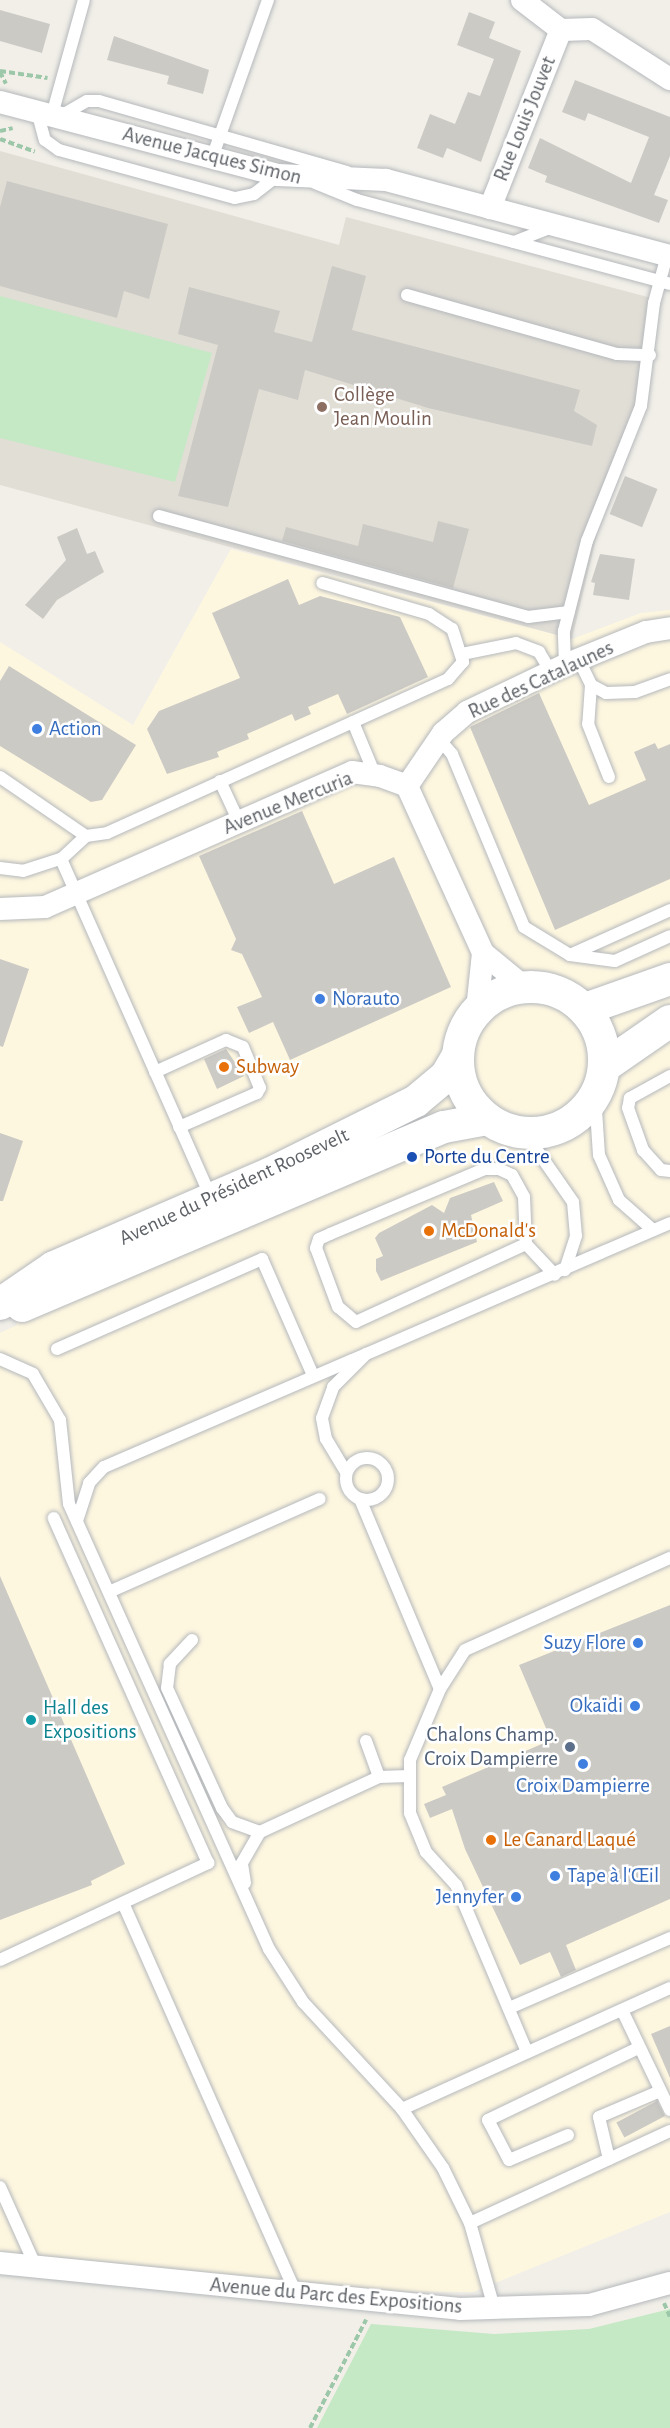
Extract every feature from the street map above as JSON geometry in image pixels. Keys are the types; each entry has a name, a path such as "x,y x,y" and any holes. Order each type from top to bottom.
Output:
{"main road":[{"path":"585,1009 670,979"},
{"path":"522,986 567,995 585,1009 601,1036 604,1066 595,1095 566,1125 525,1133 487,1119 462,1085 457,1057 461,1037 477,1010 501,992 522,986"},
{"path":"604,1066 670,1021"},
{"name":"Avenue du Président Roosevelt","path":"0,1304 54,1267 211,1199 416,1101 446,1076 457,1057"},
{"name":"Avenue du Président Roosevelt","path":"0,1310 23,1306 444,1127 487,1119"}],"street":[{"path":"522,0 561,30 592,29 670,79"},
{"name":"Rue Louis Jouvet","path":"490,208 561,30"},
{"name":"Avenue Jacques Simon","path":"0,102 278,175 309,180 362,178 490,208 669,256"},
{"name":"Rue des Catalaunes","path":"407,786 439,739 466,712 565,666 646,632 670,628"},
{"name":"Avenue Mercuria","path":"0,909 45,907 352,772 375,775 407,786"},
{"path":"407,786 483,953 522,986"},
{"path":"477,1010 483,953"},
{"name":"Avenue du Parc des Expositions","path":"0,2263 376,2300 494,2308 589,2306 670,2283"}],"lane":[{"path":"84,0 49,114 45,140 59,150 235,198 254,194 278,175"},
{"path":"212,158 268,0"},
{"path":"49,114 87,101 99,101 314,158 362,178"},
{"path":"309,180 357,200 665,283"},
{"path":"514,242 555,225"},
{"path":"565,666 569,612 587,541 641,406 669,256"},
{"path":"407,295 618,354 650,354"},
{"path":"159,516 528,617 569,612"},
{"path":"0,868 23,871 61,859 86,836 106,833 448,679 463,662 452,629 429,614 322,583"},
{"path":"462,654 516,643 565,666 606,693 635,692 670,679"},
{"path":"591,685 588,724 609,777"},
{"path":"353,722 375,775"},
{"path":"439,739 452,754 524,927 548,947 570,955 615,961 670,936"},
{"path":"0,777 86,836"},
{"path":"220,781 239,822"},
{"path":"61,859 211,1199"},
{"path":"570,955 670,910"},
{"path":"155,1072 226,1040 243,1047 260,1088 257,1093 179,1126"},
{"path":"670,1076 630,1098 628,1108 643,1150 661,1170 670,1171"},
{"path":"595,1095 599,1155 619,1200 653,1230"},
{"path":"525,1133 573,1202 576,1236 560,1273"},
{"path":"526,1244 357,1322 338,1307 316,1248 320,1239 485,1169 512,1175 524,1197 526,1244 560,1273"},
{"path":"77,1521 89,1484 104,1467 312,1373 560,1273 670,1222"},
{"path":"57,1349 262,1259 312,1373"},
{"path":"369,1351 333,1387 322,1418 326,1439 346,1472 347,1488 360,1499 440,1689"},
{"path":"0,1359 18,1363 47,1394 60,1420 69,1504 111,1592 269,1949 303,2002 402,2109 443,2168 470,2223 494,2308"},
{"path":"346,1472 365,1457 386,1469 383,1493 360,1499"},
{"path":"111,1592 320,1499"},
{"path":"0,1960 208,1863 54,1518"},
{"path":"527,2052 456,1885 426,1852 410,1813 410,1760 440,1689 465,1650 670,1558"},
{"path":"192,1640 170,1664 166,1688 222,1808 232,1822 260,1832"},
{"path":"366,1741 379,1776"},
{"path":"248,1900 242,1863 260,1832 379,1776 409,1776"},
{"path":"123,1903 295,2292"},
{"path":"509,2008 670,1938"},
{"path":"402,2109 670,1988"},
{"path":"622,2010 658,2092 670,2110"},
{"path":"568,2135 509,2160 488,2120 639,2048"},
{"path":"609,2159 599,2117 658,2092"},
{"path":"470,2223 670,2131"},
{"path":"0,2187 36,2267"}],"path":[{"path":"310,2428 376,2300"}],"shaded area":[{"name":"Collège Jean Moulin","path":"0,151 339,245 346,217 659,300 649,387 639,427 605,501 572,639 0,485"},
{"path":"231,549 572,639 641,613 670,610 670,2212 473,2292 366,2291 0,2261 0,1333 17,1325 0,1283 0,642 133,725"}],"green space":[{"path":"0,296 212,353 175,482 0,438"},
{"path":"670,2309 670,2428 317,2428 371,2324 494,2334 589,2329"}],"building":[{"path":"0,10 50,24 42,53 0,41"},
{"path":"469,12 495,22 489,38 521,51 481,162 447,148 443,158 417,148 430,114 455,124 468,92 480,96 494,59 457,45"},
{"path":"114,36 209,70 203,94 167,84 169,76 107,60"},
{"path":"575,80 670,117 670,156 654,195 668,200 659,223 545,182 547,176 528,168 540,138 631,183 649,137 588,113 585,121 562,112"},
{"path":"7,181 168,224 149,299 124,291 117,318 0,286 0,207"},
{"path":"332,266 366,276 352,330 580,390 574,411 597,425 592,446 428,408 305,370 298,400 259,389 228,507 178,496 218,345 178,334 189,287 280,311 274,332 312,342"},
{"path":"625,476 657,489 642,527 610,514"},
{"path":"438,521 469,529 453,588 282,541 286,527 358,546 363,524 433,542"},
{"path":"77,528 87,554 95,551 104,572 57,600 43,619 25,605 66,560 57,537"},
{"path":"600,554 635,559 629,600 593,595 595,583 591,582"},
{"path":"288,579 299,605 320,596 400,617 428,677 347,714 338,694 308,707 311,714 295,721 292,714 247,734 249,739 217,752 219,757 167,774 147,729 159,711 240,678 212,613"},
{"path":"9,666 136,745 102,800 91,802 0,746 0,681"},
{"path":"539,693 589,805 646,780 634,752 655,743 658,749 670,744 670,879 555,930 470,727"},
{"path":"302,811 334,884 394,857 451,987 290,1060 273,1022 249,1033 237,1007 262,997 242,954 231,950 236,939 199,856"},
{"path":"0,959 29,969 3,1047 0,1046"},
{"name":"Subway","path":"226,1049 244,1076 217,1089 204,1059"},
{"path":"0,1133 23,1141 3,1201 0,1201"},
{"name":"McDonald's","path":"494,1182 503,1201 471,1215 477,1242 381,1281 376,1271 376,1259 383,1256 375,1238 379,1233 432,1205 444,1213 450,1198"},
{"name":"Hall des Expositions","path":"0,1576 125,1864 91,1881 92,1885 0,1920"},
{"name":"Croix Dampierre","path":"670,1605 670,1899 566,1945 576,1970 561,1977 550,1952 520,1965 465,1849 452,1809 430,1818 424,1804 446,1795 442,1787 551,1740 519,1665"},
{"path":"670,2026 670,2078 651,2034"},
{"path":"657,2101 665,2116 624,2138 616,2123"}],"place":[{"name":"Collège Jean Moulin","path":"322,407"},
{"name":"Action","path":"37,729"},
{"name":"Norauto","path":"320,999"},
{"name":"Subway","path":"224,1067"},
{"name":"Porte du Centre","path":"412,1157"},
{"name":"McDonald's","path":"429,1231"},
{"name":"Suzy Flore","path":"638,1643"},
{"name":"Okaïdi","path":"635,1706"},
{"name":"Hall des Expositions","path":"31,1720"},
{"name":"Chalons Champ. Croix Dampierre","path":"570,1747"},
{"name":"Croix Dampierre","path":"583,1764"},
{"name":"Le Canard Laqué","path":"491,1840"},
{"name":"Tape à l'Œil","path":"555,1876"},
{"name":"Jennyfer","path":"516,1897"}]}
